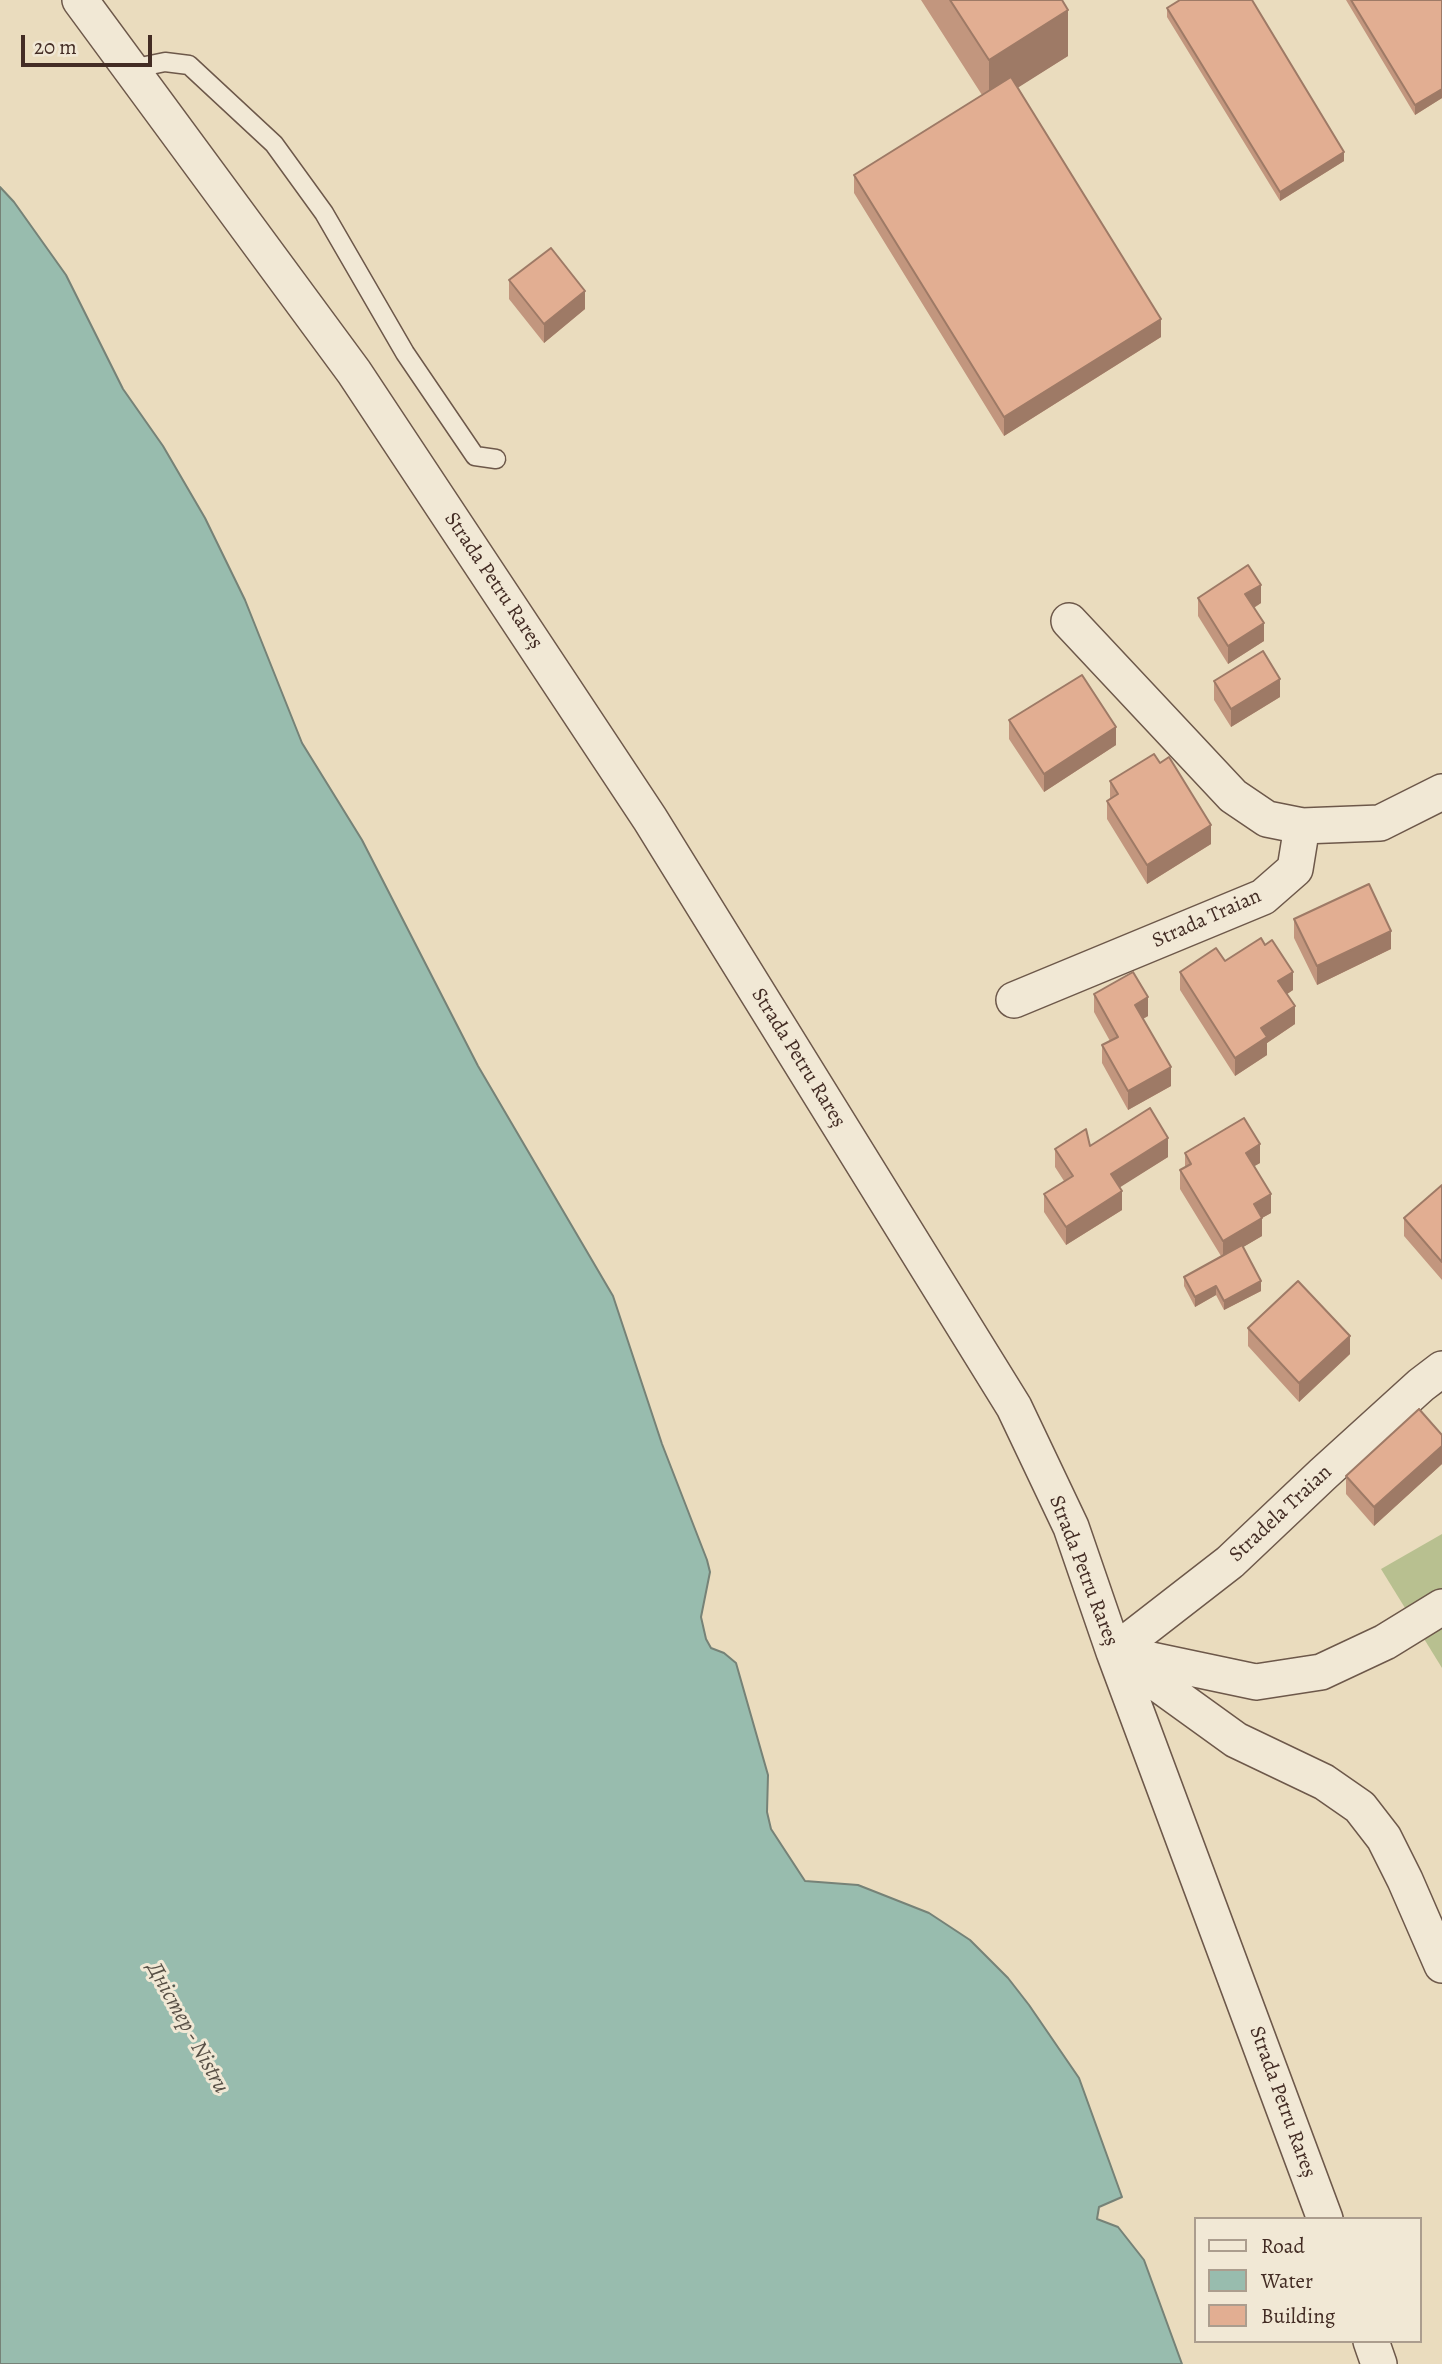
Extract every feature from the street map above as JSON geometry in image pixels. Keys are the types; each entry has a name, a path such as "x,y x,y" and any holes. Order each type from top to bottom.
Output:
{"street":[{"name":"Strada Petru Rareș","path":"80,0 354,372 658,831 1014,1407 1071,1527 1114,1652 1324,2217"},
{"path":"1069,621 1233,796 1268,819 1302,826 1380,823 1442,792"},
{"name":"Strada Traian","path":"1014,1000 1263,897 1295,869 1302,826"},
{"name":"Stradela Traian","path":"1114,1652 1230,1562 1323,1474 1442,1369"},
{"path":"1114,1652 1256,1682 1321,1671 1385,1642 1442,1607"},
{"path":"1114,1652 1236,1740 1324,1782 1360,1807 1384,1838 1442,1965"},
{"path":"1372,2343 1379,2364"}],"lane":[{"path":"131,69 165,62 189,65 274,144 324,213 405,353 475,456 496,458"}],"green space":[{"path":"1442,1534 1442,1668 1381,1569"}],"water":[{"name":"Дністер - Nistru","path":"0,187 14,202 66,275 123,389 163,446 205,518 245,600 302,743 362,840 478,1066 613,1296 662,1444 707,1560 710,1572 701,1617 706,1639 711,1648 724,1653 736,1663 768,1775 767,1812 771,1829 805,1881 858,1885 929,1913 970,1940 1008,1978 1029,2005 1079,2078 1122,2197 1099,2207 1097,2219 1118,2227 1144,2260 1182,2364 0,2364"}],"building":[{"path":"950,0 1062,0 1068,10 989,60"},
{"path":"1180,0 1252,0 1344,152 1280,192 1167,8"},
{"path":"1351,0 1442,0 1442,89 1415,105"},
{"path":"1011,77 1161,319 1004,417 854,175"},
{"path":"551,248 585,291 544,324 509,280"},
{"path":"1248,565 1261,585 1245,594 1264,623 1228,646 1198,598"},
{"path":"1263,651 1280,679 1231,709 1214,681"},
{"path":"1082,675 1116,727 1044,774 1009,720"},
{"path":"1154,754 1160,763 1169,757 1211,825 1147,865 1107,801 1118,794 1110,781"},
{"path":"1369,884 1391,931 1317,966 1294,919"},
{"path":"1261,938 1265,945 1272,940 1293,972 1278,981 1295,1006 1261,1028 1267,1037 1235,1058 1180,972 1216,948 1225,961"},
{"path":"1133,972 1148,997 1135,1005 1171,1067 1128,1091 1102,1045 1118,1037 1094,994"},
{"path":"1150,1108 1168,1138 1111,1174 1122,1191 1066,1227 1044,1194 1073,1176 1055,1149 1086,1129 1090,1146"},
{"path":"1244,1118 1260,1144 1246,1153 1271,1194 1254,1204 1262,1218 1223,1241 1180,1170 1191,1164 1185,1153"},
{"path":"1442,1185 1442,1262 1404,1218"},
{"path":"1242,1245 1261,1281 1224,1301 1216,1286 1195,1297 1184,1277"},
{"path":"1298,1281 1350,1336 1299,1383 1248,1328"},
{"path":"1419,1409 1442,1435 1442,1446 1374,1507 1346,1476"}]}
